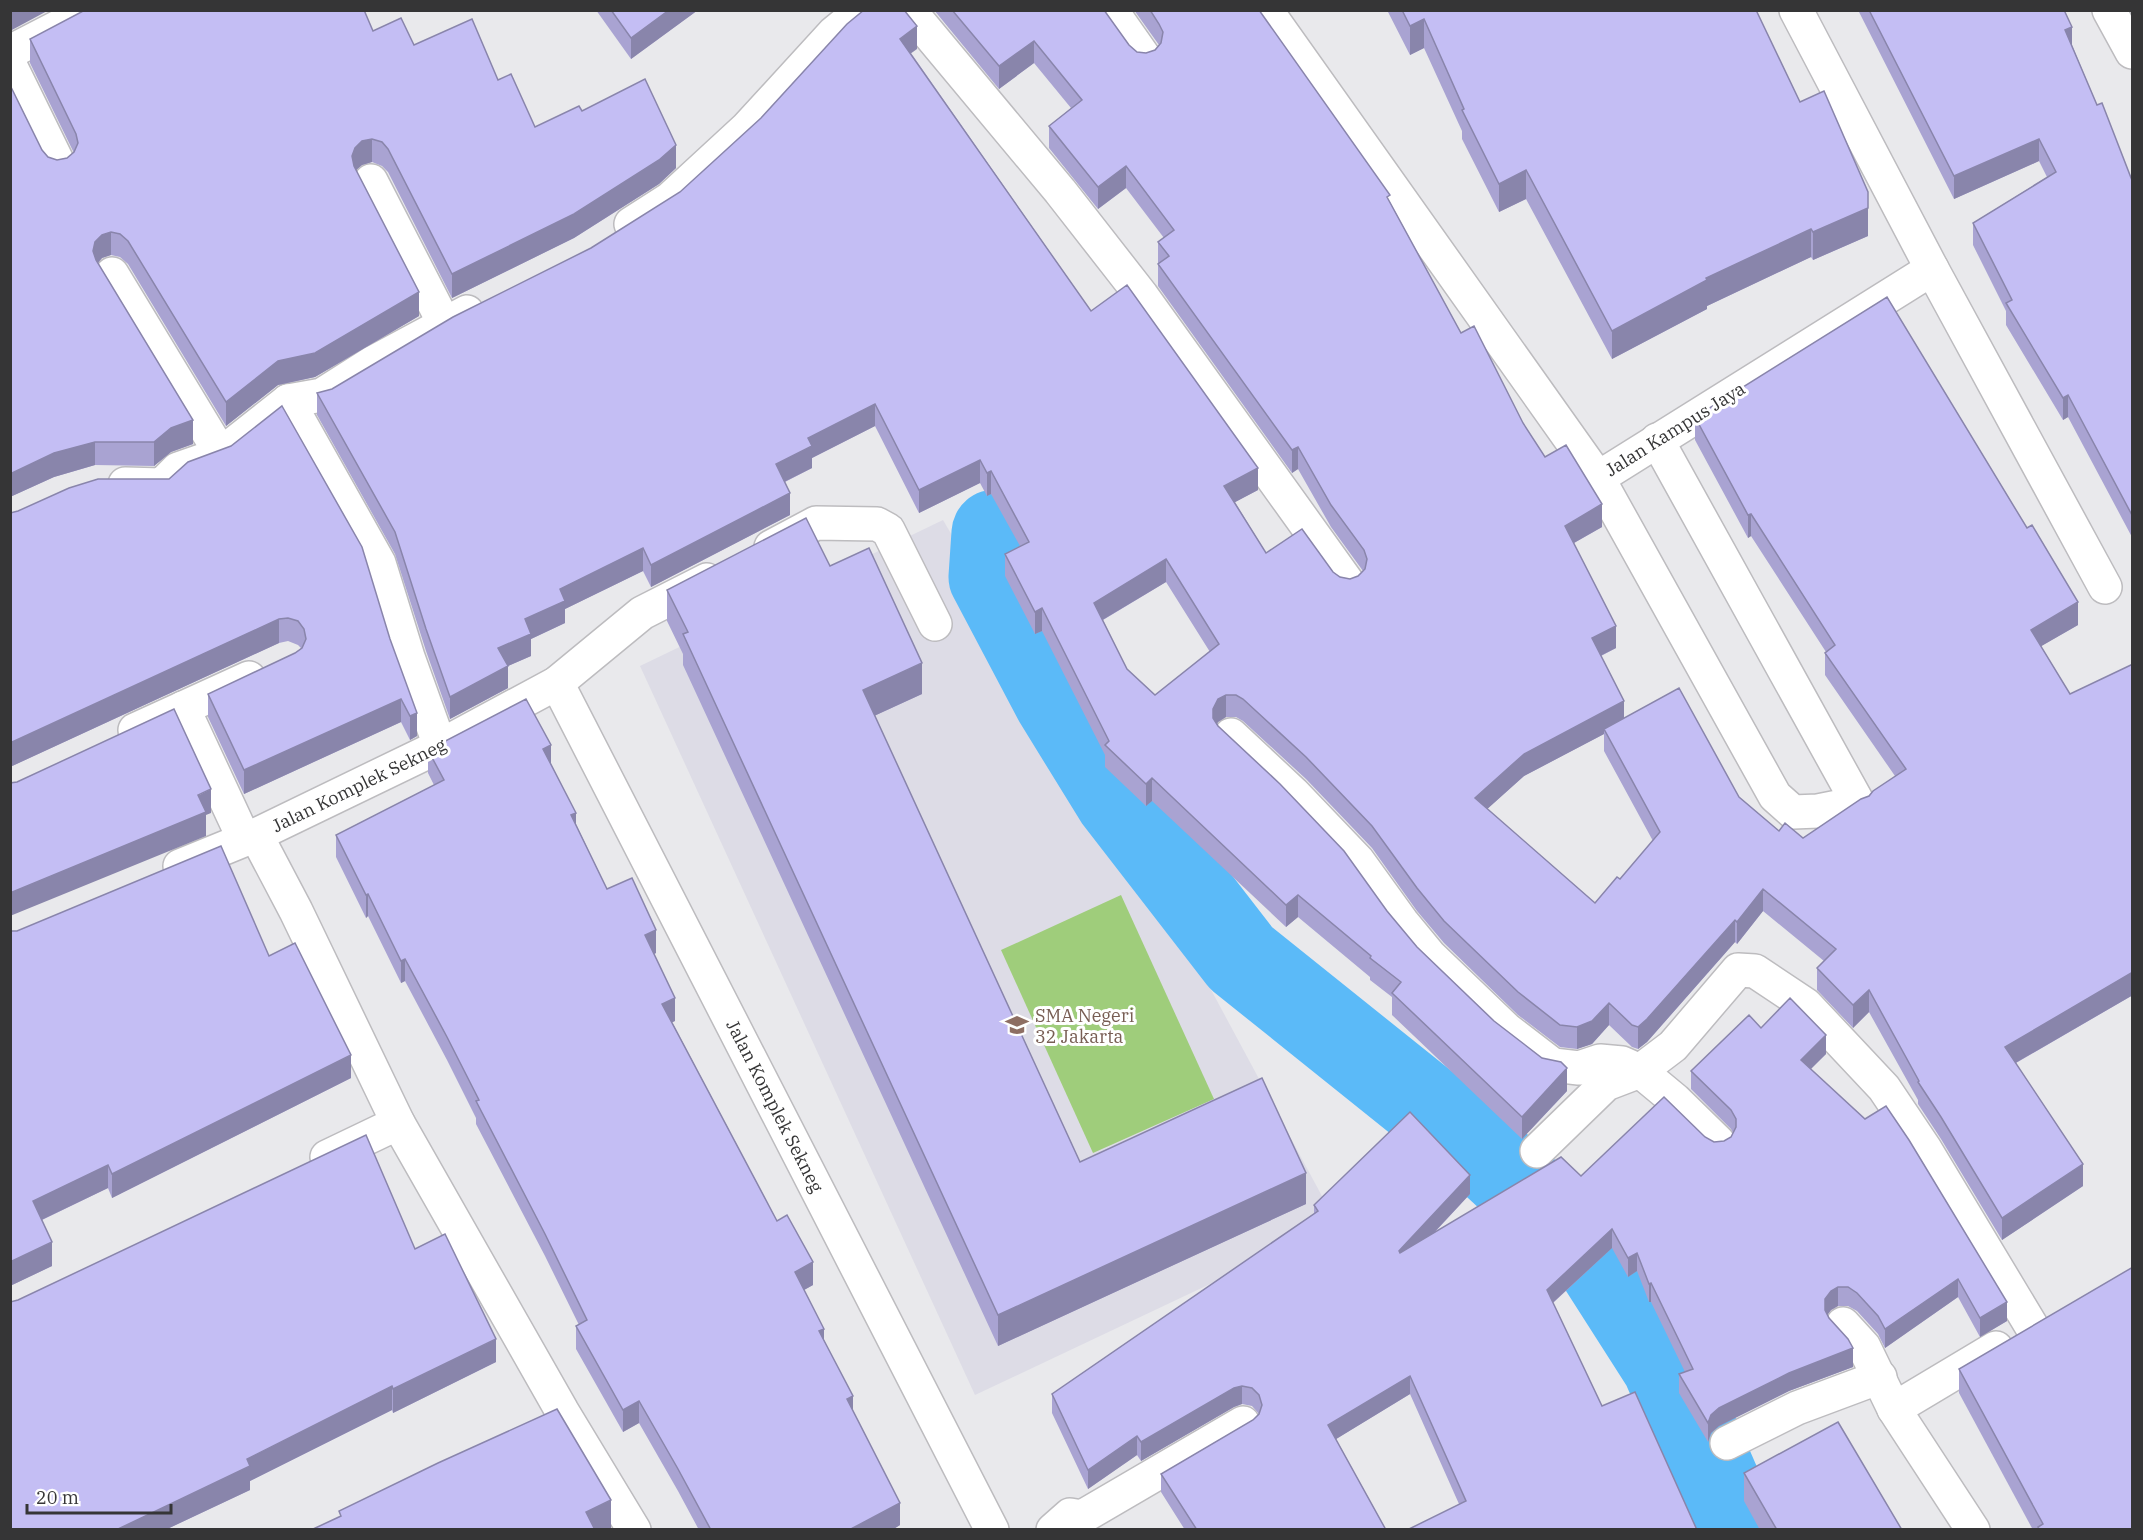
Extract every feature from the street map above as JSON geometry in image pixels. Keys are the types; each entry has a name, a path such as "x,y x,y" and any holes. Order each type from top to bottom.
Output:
{"street":[{"path":"10,52 91,10"},
{"path":"603,242 670,199 747,128 826,22 862,10"},
{"path":"909,10 1059,191 1142,297 1348,584"},
{"path":"1111,10 1144,57"},
{"name":"Jalan Kampus Jaya","path":"1266,10 1598,478 1932,269"},
{"path":"1796,10 1932,269 2104,587"},
{"path":"2109,10 2133,52"},
{"path":"10,65 59,165"},
{"path":"371,181 444,323"},
{"path":"112,274 221,454"},
{"path":"95,484 162,485 178,469 221,454 288,401 322,395 444,323 498,296"},
{"path":"288,401 380,563 408,657 440,746"},
{"path":"1598,478 1775,796 1793,812 1818,811 1858,803 1657,440"},
{"name":"Jalan Komplek Sekneg","path":"148,879 250,837 440,746 557,683 642,613 816,523 878,524 888,530 935,624"},
{"path":"107,743 277,665"},
{"name":"Jalan Komplek Sekneg","path":"557,683 992,1530"},
{"path":"183,708 250,837"},
{"path":"1231,735 1293,793 1358,861 1430,956 1506,1029 1553,1065 1579,1068 1600,1061 1622,1063 1640,1071 1675,1100 1718,1142"},
{"name":"Jalan Komplek Sekneg","path":"250,837 296,911 398,1123 562,1411 634,1530"},
{"path":"1537,1151 1606,1084 1640,1071 1673,1046 1738,970 1755,972 1806,1005 1884,1088 1925,1149 2032,1327"},
{"path":"301,1169 398,1123"},
{"path":"1894,1409 2062,1309"},
{"path":"1843,1324 1864,1347 1894,1409 1973,1530"},
{"path":"1726,1443 1797,1408 1880,1377"},
{"path":"530,1426 562,1411"},
{"path":"1067,1525 1243,1423"}],"shaded area":[{"name":"SMA Negeri 32 Jakarta","path":"943,520 1123,826 1337,1224 975,1395 640,666"}],"green space":[{"path":"1121,895 1214,1099 1093,1153 1001,950"}],"building":[{"path":"85,10 364,10 373,31 401,18 414,45 472,19 498,80 511,74 535,127 579,106 582,111 645,79 676,145 659,160 574,214 452,274 388,149 382,142 372,139 362,141 355,148 352,156 354,166 419,292 315,353 278,361 226,402 128,241 120,234 111,232 102,235 95,242 93,251 96,260 193,420 171,428 154,442 95,442 54,453 10,474 10,85 42,150 48,157 57,160 67,158 74,152 78,143 76,134 30,39"},
{"path":"611,10 669,10 631,38"},
{"path":"864,10 904,10 917,26 900,39 1091,311 1127,285 1258,468 1224,486 1266,553 1302,529 1333,572 1340,577 1350,579 1358,576 1365,569 1367,559 1364,550 1331,505 1298,447 1292,450 1158,264 1169,256 1158,242 1174,230 1126,166 1098,187 1049,126 1082,100 1034,41 999,66 952,10 1104,10 1129,45 1137,52 1146,53 1155,50 1161,43 1163,32 1150,10 1259,10 1390,195 1387,197 1461,333 1474,326 1523,423 1545,457 1566,445 1602,504 1565,526 1616,626 1592,638 1624,701 1524,754 1475,798 1595,903 1617,877 1620,879 1660,832 1604,729 1679,688 1739,797 1779,831 1785,823 1803,838 1869,796 1906,769 1825,653 1835,645 1751,514 1748,515 1695,417 1887,297 2027,528 2032,525 2078,602 2031,630 2070,694 2133,664 2133,972 2005,1047 2083,1164 2002,1218 1918,1082 1869,990 1853,1005 1817,968 1836,949 1763,889 1737,922 1735,920 1638,1027 1632,1025 1609,1003 1592,1021 1577,1027 1560,1025 1518,992 1444,921 1372,826 1306,757 1243,699 1236,695 1226,695 1218,699 1213,709 1213,718 1218,726 1280,784 1344,851 1387,911 1417,947 1494,1021 1542,1058 1561,1062 1567,1068 1522,1117 1392,993 1401,982 1298,895 1286,905 1152,778 1146,784 1105,745 1109,741 1042,608 1035,612 1005,554 1029,542 991,471 987,473 980,460 919,490 875,404 808,438 812,446 776,464 790,493 651,565 643,548 560,589 565,601 525,619 531,634 498,648 508,666 450,697 395,532 317,393 332,389 453,317 591,248 680,192 761,118 847,24","holes":["1166,559 1219,644 1155,695 1127,669 1094,603"]},
{"path":"1402,10 1756,10 1800,102 1824,91 1868,192 1868,208 1813,232 1811,229 1706,278 1707,280 1612,331 1526,170 1499,184 1462,110 1464,109 1424,19 1410,26"},
{"path":"1869,10 2064,10 2072,27 2065,30 2097,105 2102,103 2133,183 2133,517 2068,395 2063,398 2006,303 2012,300 1973,223 2056,172 2039,139 1954,176"},
{"path":"282,406 362,547 390,639 417,713 410,716 401,699 244,770 208,694 302,648 306,639 304,629 298,621 288,618 279,619 10,743 10,513 69,488 98,479 169,479 188,462 231,446"},
{"path":"806,518 830,566 869,548 922,663 863,690 1080,1162 1262,1078 1306,1173 998,1315 683,634 688,632 667,590"},
{"path":"526,699 551,745 543,749 576,813 571,815 607,889 632,878 656,930 645,935 675,998 662,1004 777,1221 787,1215 813,1262 795,1272 824,1329 819,1331 853,1396 847,1399 900,1503 849,1530 711,1530 639,1401 623,1410 576,1326 587,1320 545,1234 476,1101 479,1100 447,1037 405,959 401,961 336,835 444,780 428,750"},
{"path":"174,709 211,789 198,795 206,812 10,893 10,783 17,782"},
{"path":"221,846 269,956 295,943 351,1055 112,1174 108,1165 33,1201 52,1242 10,1262 10,931 17,931"},
{"path":"1790,998 1826,1035 1801,1060 1865,1119 1886,1106 2007,1302 1980,1318 1958,1279 1885,1329 1878,1316 1857,1293 1848,1287 1838,1287 1831,1291 1825,1299 1825,1310 1853,1348 1789,1373 1719,1408 1711,1415 1708,1423 1679,1374 1693,1369 1651,1283 1649,1284 1637,1253 1628,1258 1612,1229 1547,1290 1602,1406 1635,1392 1697,1530 1407,1530 1466,1501 1410,1376 1328,1425 1386,1530 1197,1530 1161,1474 1253,1420 1259,1414 1262,1405 1259,1395 1252,1388 1242,1386 1234,1388 1141,1442 1137,1436 1088,1470 1052,1394 1318,1211 1314,1205 1410,1112 1470,1175 1399,1251 1400,1253 1561,1157 1581,1176 1664,1097 1705,1137 1714,1142 1724,1141 1731,1137 1736,1127 1736,1119 1731,1110 1691,1071 1749,1015 1761,1028"},
{"path":"366,1135 415,1249 445,1234 496,1339 393,1389 392,1386 247,1459 250,1466 116,1530 10,1530 10,1302"},
{"path":"2133,1267 2133,1530 2040,1530 2038,1527 2043,1524 1959,1369"},
{"path":"557,1409 611,1500 586,1512 595,1530 311,1530 341,1516 339,1511"},
{"path":"1838,1422 1902,1530 1777,1530 1744,1473"}],"waterway":[{"path":"995,533 992,577 1057,700 1118,799 1241,958 1478,1148 1596,1257 1665,1365 1737,1530"}],"place":[{"name":"SMA Negeri 32 Jakarta","path":"1017,1025"}]}
